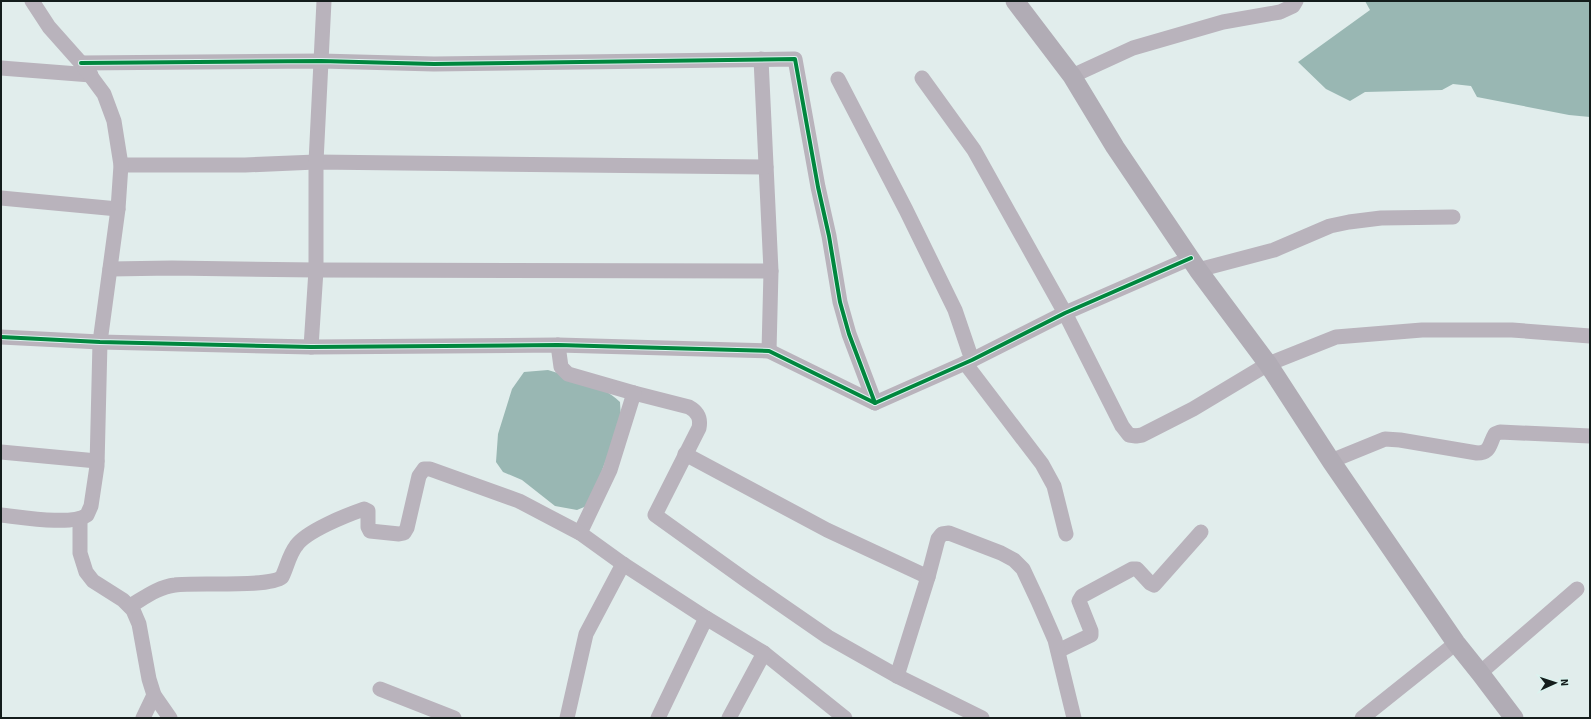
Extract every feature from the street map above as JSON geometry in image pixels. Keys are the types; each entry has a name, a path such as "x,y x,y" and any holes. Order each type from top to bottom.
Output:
{"main road":[{"path":"1015,1 1072,76 1115,147 1194,264 1268,364 1331,461 1456,643 1514,718"}],"street":[{"path":"1,516 59,521 80,519 88,515 91,506 97,461 100,342 118,209 121,166 114,121 104,94 86,69 48,27 32,1"},
{"path":"311,347 316,270 316,162 324,1"},
{"path":"1072,76 1133,48 1223,22 1280,12 1293,6 1296,1"},
{"path":"761,59 772,271 769,351"},
{"path":"1,68 86,69 321,61 434,64 795,59 818,187 829,236 840,302 849,334 875,403"},
{"path":"922,78 974,150 1065,313 1122,426 1129,435 1136,436 1148,433 1193,409 1268,364 1336,336 1422,330 1512,330 1590,336"},
{"path":"838,79 906,210 955,310 969,361 1042,464 1054,486 1066,534"},
{"path":"121,166 245,165 316,162 766,167"},
{"path":"1,198 118,209"},
{"path":"875,403 969,361 1065,313 1194,264 1274,250 1330,226 1349,222 1381,218 1453,216"},
{"path":"110,269 772,271"},
{"path":"1,337 100,342 311,347 558,345 769,351 875,403"},
{"path":"558,345 561,367 568,374 634,394 689,407 696,411 700,422 699,428 655,515 828,637 897,676 982,718"},
{"path":"580,533 610,470 634,394"},
{"path":"1331,461 1385,440 1400,440 1477,453 1486,451 1489,448 1494,434 1500,432 1590,436"},
{"path":"1,452 97,461"},
{"path":"685,454 827,530 928,577"},
{"path":"130,606 155,591 174,585 262,583 278,580 282,577 297,544 304,538 313,532 364,509 368,511 368,527 370,531 399,534 404,533 407,528 419,476 422,471 427,468 519,501 580,533 623,564 706,618 764,653 845,718"},
{"path":"80,519 80,553 86,572 93,581 130,606 137,617 149,679 154,695 170,718"},
{"path":"1058,651 1091,635 1091,631 1079,601 1082,596 1132,568 1138,569 1150,583 1154,585 1201,532"},
{"path":"897,676 928,577 938,539 942,534 949,533 1001,553 1014,560 1023,569 1055,640 1074,718"},
{"path":"567,718 586,634 623,564"},
{"path":"1480,673 1577,589"},
{"path":"658,718 706,618"},
{"path":"1362,718 1456,643"},
{"path":"729,718 764,653"},
{"path":"380,689 454,718"},
{"path":"143,718 154,695"}],"shaded area":[{"path":"1365,1 1590,1 1590,117 1569,115 1477,97 1471,86 1453,84 1442,90 1365,92 1350,101 1326,89 1298,62 1370,10"},
{"path":"548,370 577,379 604,390 620,402 621,420 589,505 577,510 555,506 522,480 503,472 496,462 498,434 512,389 524,372"}],"cycle path":[{"path":"81,63 321,61 434,64 795,59 818,187 829,236 840,302 849,334 875,403"},
{"path":"1,337 100,342 311,347 558,345 769,351 875,403 972,360 1065,313 1191,258"}]}
